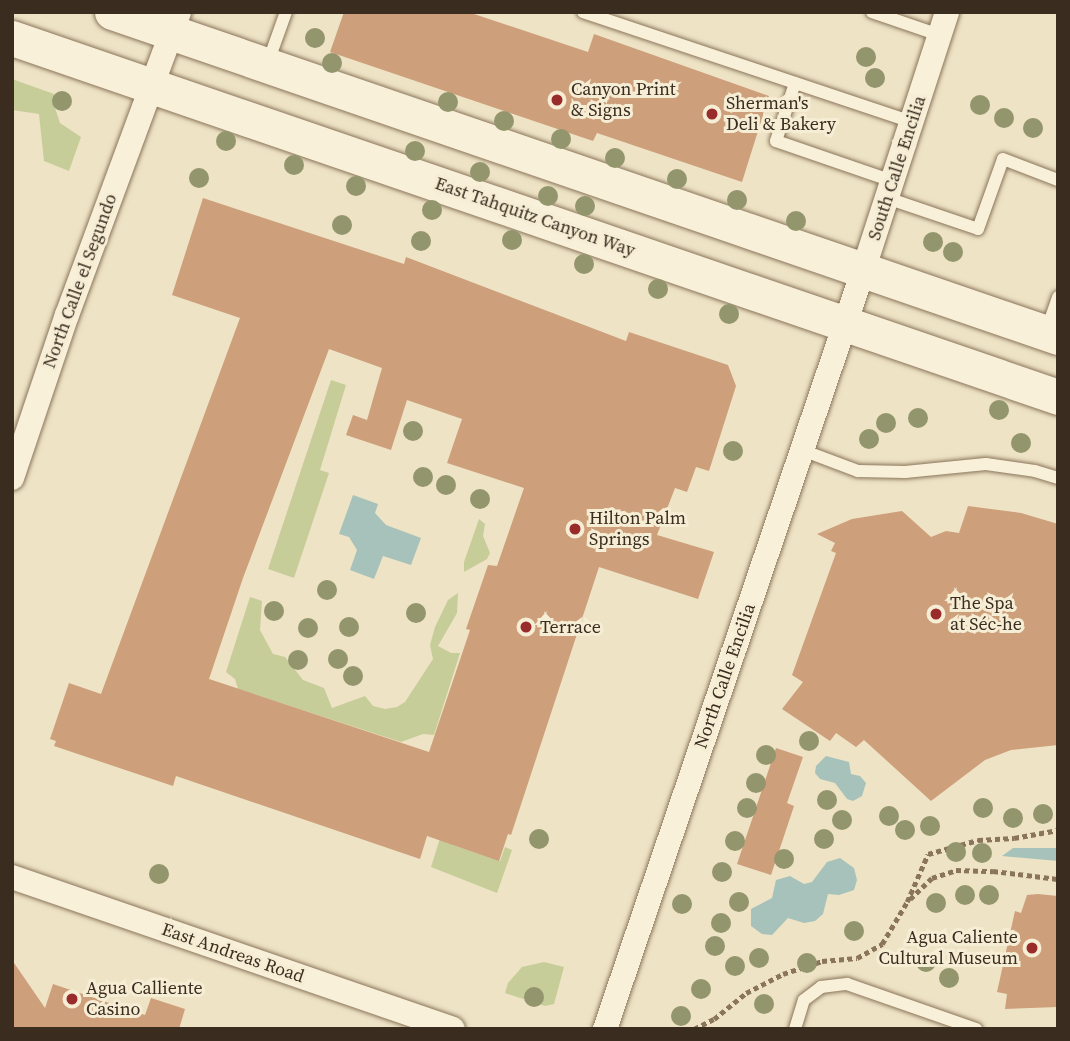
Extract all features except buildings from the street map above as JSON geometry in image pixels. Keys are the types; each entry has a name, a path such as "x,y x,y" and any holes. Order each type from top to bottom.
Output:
{"main road":[{"path":"112,12 175,22 267,66 1052,335"},
{"name":"East Tahquitz Canyon Way","path":"12,38 1058,397"}],"street":[{"name":"North Calle el Segundo","path":"12,478 67,315 175,22"},
{"name":"South Calle Encilia","path":"845,323 943,24"},
{"name":"North Calle Encilia","path":"605,1029 845,323"},
{"name":"East Andreas Road","path":"12,877 453,1029"}],"lane":[{"path":"267,66 286,12"},
{"path":"583,12 911,122"},
{"path":"872,12 943,24"},
{"path":"795,83 776,141 978,229 1003,159 1058,180"},
{"path":"1052,335 1058,297"},
{"path":"802,450 858,471 905,472 986,464 1035,471 1058,478"},
{"path":"795,1029 804,1000 821,987 847,984 976,1029"}],"path":[{"path":"694,1029 714,1019 746,993 783,974 822,961 857,958 882,944 906,902 928,854 978,840 1014,838 1058,830"},
{"path":"906,902 932,878 956,870 993,871 1058,879"}],"green space":[{"path":"12,79 54,94 54,105 60,123 81,137 69,171 44,161 39,114 12,110"},
{"path":"331,380 346,385 320,470 329,473 294,578 268,569"},
{"path":"479,519 485,524 483,536 490,553 487,559 464,572 464,562"},
{"path":"458,593 457,613 438,646 451,653 460,653 434,735 423,734 401,742 238,689 235,679 226,672 250,597 262,601 260,630 273,654 285,657 303,680 324,688 332,708 365,696 373,706 385,709 397,707 405,702 433,659 430,645 435,627 448,600"},
{"path":"442,832 453,845 500,861 505,847 512,850 497,893 431,867"},
{"path":"544,962 564,967 554,1004 545,1006 505,993 508,983 522,967"}],"water":[{"path":"353,495 378,504 375,513 386,525 421,538 411,565 383,556 374,579 350,570 357,550 349,537 339,534"},
{"path":"826,756 849,762 851,774 860,776 866,783 862,796 853,801 847,799 835,783 820,779 815,773 816,766"},
{"path":"1013,848 1058,848 1058,861 1002,856"},
{"path":"840,858 854,868 857,880 854,890 839,895 828,894 823,914 815,921 804,923 788,918 772,935 762,934 751,926 751,909 772,898 776,880 790,876 804,884 812,882 827,862"}],"place":[{"name":"Canyon Print & Signs","path":"557,100"},
{"name":"Sherman's Deli & Bakery","path":"712,114"},
{"name":"Hilton Palm Springs","path":"575,529"},
{"name":"The Spa at Séc-he","path":"936,614"},
{"name":"Terrace","path":"526,627"},
{"name":"Agua Caliente Cultural Museum","path":"1032,948"},
{"name":"Agua Calliente Casino","path":"72,999"}]}
